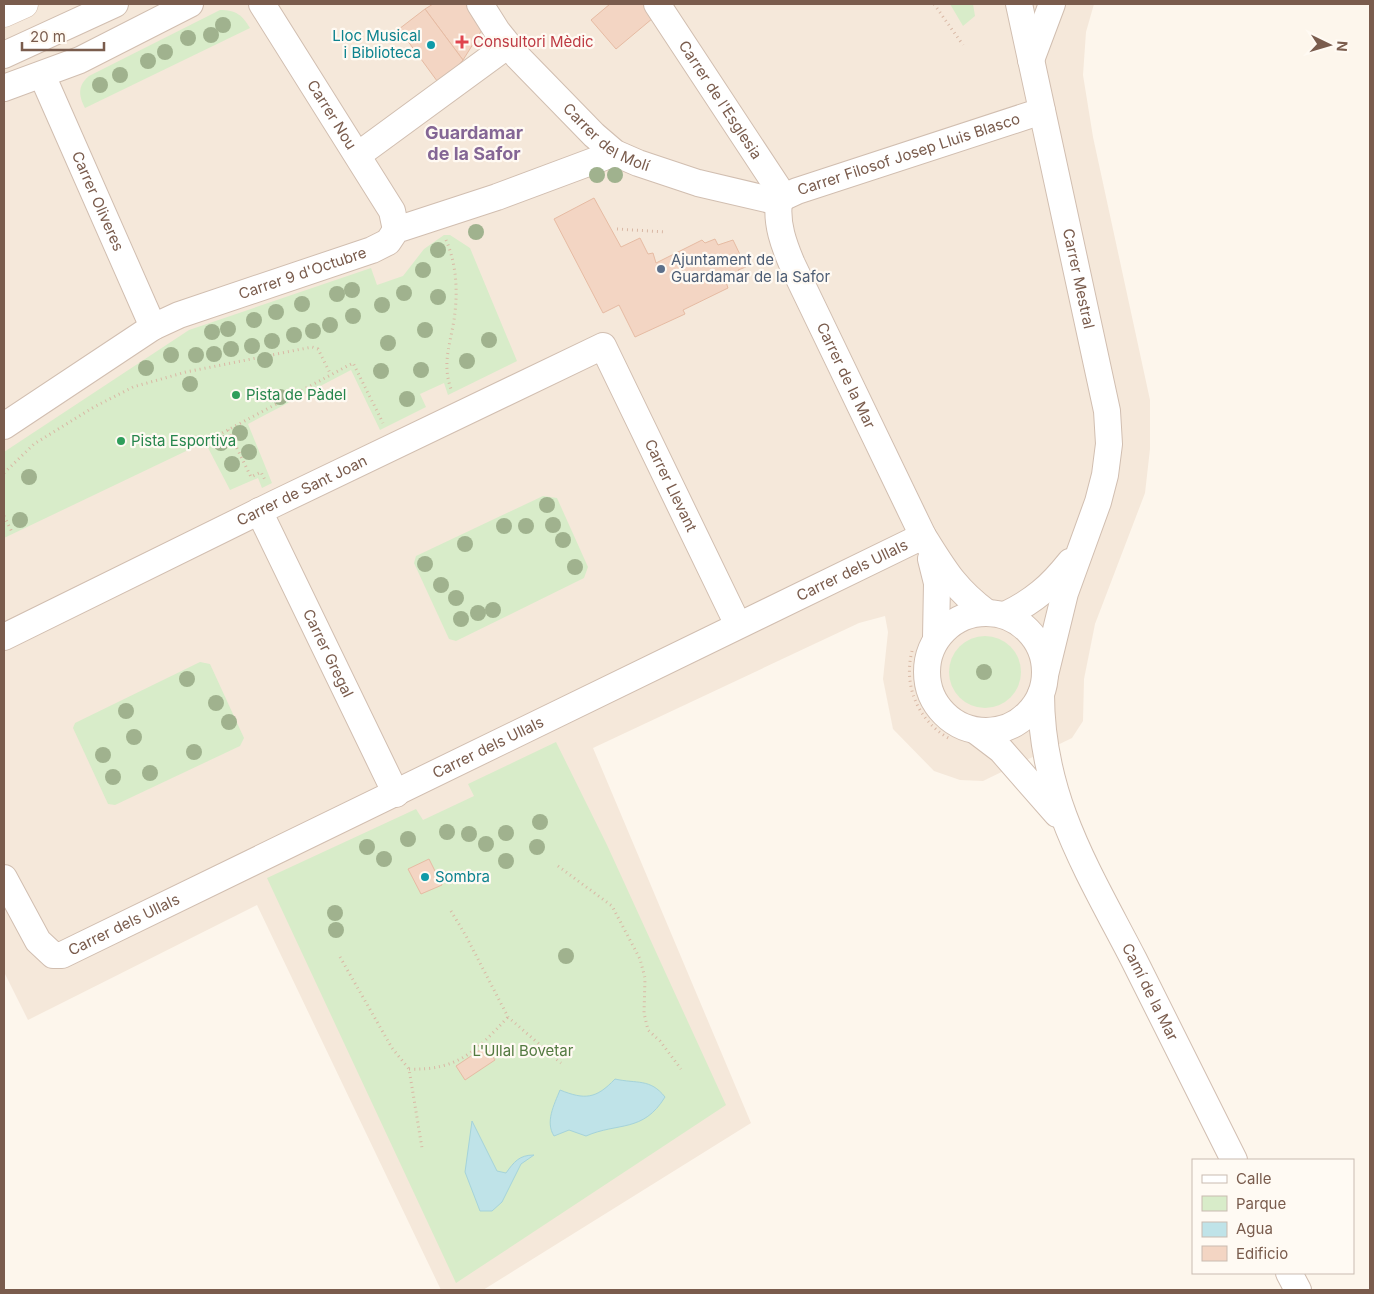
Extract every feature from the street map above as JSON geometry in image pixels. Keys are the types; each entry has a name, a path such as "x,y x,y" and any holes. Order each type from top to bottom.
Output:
{"main road":[{"path":"4,13 24,4"}],"street":[{"path":"4,55 115,4"},
{"path":"4,88 80,60 190,4"},
{"name":"Carrer Nou","path":"262,4 392,211 396,230"},
{"name":"Carrer del Molí","path":"480,4 508,45 594,135 615,152 638,163 698,183 782,200"},
{"name":"Carrer de l'Esglesia","path":"657,4 782,200"},
{"name":"Carrer Mestral","path":"1019,4 1108,411 1109,444 1105,475 1098,502 1065,593 1043,685"},
{"path":"1031,60 1052,4"},
{"path":"358,155 508,45"},
{"name":"Carrer Oliveres","path":"42,75 153,327"},
{"name":"Carrer Filosof Josep Lluis Blasco","path":"782,200 1042,110"},
{"name":"Carrer 9 d'Octubre","path":"4,426 153,327 196,308 372,250 388,242 396,230 497,197 615,152"},
{"name":"Carrer de la Mar","path":"782,200 778,211 782,238 792,264 925,540 946,575 964,596 995,613"},
{"name":"Carrer de Sant Joan","path":"4,637 267,507 603,346"},
{"name":"Carrer Llevant","path":"603,346 738,625"},
{"name":"Carrer Gregal","path":"267,507 396,794"},
{"name":"Carrer de la Mar","path":"925,540 937,583 925,641"},
{"name":"Carrer dels Ullals","path":"4,878 38,942 53,955 71,952 738,625 925,540"},
{"name":"Carrer Mestral","path":"995,613 1026,604 1049,587 1079,552"},
{"path":"995,613 1022,624 1035,638 1044,655 1043,685 1031,712 1015,724 996,731 967,737 957,724 941,712 931,694 926,675 928,656 925,641 967,615 995,613"},
{"name":"Camí de la Mar","path":"1043,685 1041,724 1046,757 1065,824 1233,1159"},
{"name":"Camí de la Mar","path":"967,737 1001,750 1029,780 1065,824"},
{"path":"1290,1274 1298,1290"}],"path":[{"path":"934,4 963,45"},
{"path":"617,229 666,232"},
{"path":"444,235 450,248 456,274 456,294 445,370 453,393 464,413"},
{"path":"4,474 34,444 122,391 155,380 312,347 318,349 331,375"},
{"path":"209,440 353,363 392,447"},
{"path":"228,430 251,476 261,472 267,507"},
{"path":"4,516 12,532"},
{"path":"925,641 910,660 909,679 918,708 941,734 967,737"},
{"path":"558,866 612,906 640,959 645,978 644,1013 648,1030 660,1040 681,1069"},
{"path":"451,911 508,1017 561,1063"},
{"path":"340,958 392,1048 410,1069 422,1148"},
{"path":"410,1069 443,1067 474,1051 508,1017"}],"shaded area":[{"path":"4,4 1094,4 1086,32 1083,75 1093,137 1150,400 1150,449 1145,493 1095,624 1084,679 1083,721 1072,738 983,781 960,780 934,771 893,729 883,679 888,632 885,616 859,623 593,748 751,1123 483,1290 441,1290 257,905 28,1020 4,972"}],"green space":[{"path":"950,4 973,4 975,16 963,26"},
{"path":"220,10 238,14 250,28 85,108 80,90 85,79 89,76"},
{"path":"444,235 450,235 470,248 517,361 448,395 444,383 420,394 426,407 380,430 351,370 248,424 272,483 262,488 258,478 230,490 205,442 4,538 4,452 189,330 371,268 377,285 403,276 424,249"},
{"path":"543,496 557,498 588,567 584,578 456,641 449,639 414,563 416,556"},
{"path":"985,636 1005,642 1015,652 1021,672 1015,692 1005,702 985,708 965,702 955,692 949,672 955,652 965,642"},
{"path":"200,662 210,664 244,738 240,746 115,805 108,804 73,728 75,723"},
{"name":"L'Ullal Bovetar","path":"556,742 607,845 726,1105 456,1283 267,878 416,809 423,820 474,796 468,784"}],"water":[{"path":"615,1079 648,1084 665,1097 648,1116 629,1125 586,1136 569,1130 554,1136 551,1131 550,1119 560,1090 576,1095 590,1096 602,1091"},
{"path":"472,1121 497,1171 506,1173 517,1160 524,1156 534,1155 521,1164 502,1202 492,1211 480,1211 465,1172"}],"building":[{"name":"Consultori Mèdic","path":"433,4 469,4 485,25 463,60 425,9"},
{"path":"610,4 651,4 659,13 616,49 591,20"},
{"name":"Lloc Musical i Biblioteca","path":"425,9 463,60 440,85 399,29"},
{"name":"Ajuntament de Guardamar de la Safor","path":"594,198 621,247 640,238 648,254 653,253 656,263 702,240 705,243 715,239 718,245 733,240 746,267 738,270 741,276 726,282 728,288 683,310 685,314 635,337 619,305 603,313 554,219"},
{"name":"Sombra","path":"429,859 442,885 421,894 408,869"},
{"path":"486,1046 495,1060 465,1080 456,1066"}],"place":[{"name":"Consultori Mèdic","path":"462,42"},
{"name":"Lloc Musical i Biblioteca","path":"431,45"},
{"name":"Ajuntament de Guardamar de la Safor","path":"661,269"},
{"name":"Pista de Pàdel","path":"236,395"},
{"name":"Pista Esportiva","path":"121,441"},
{"name":"Sombra","path":"425,877"}],"district":[{"name":"Guardamar de la Safor","path":"474,143"}]}
